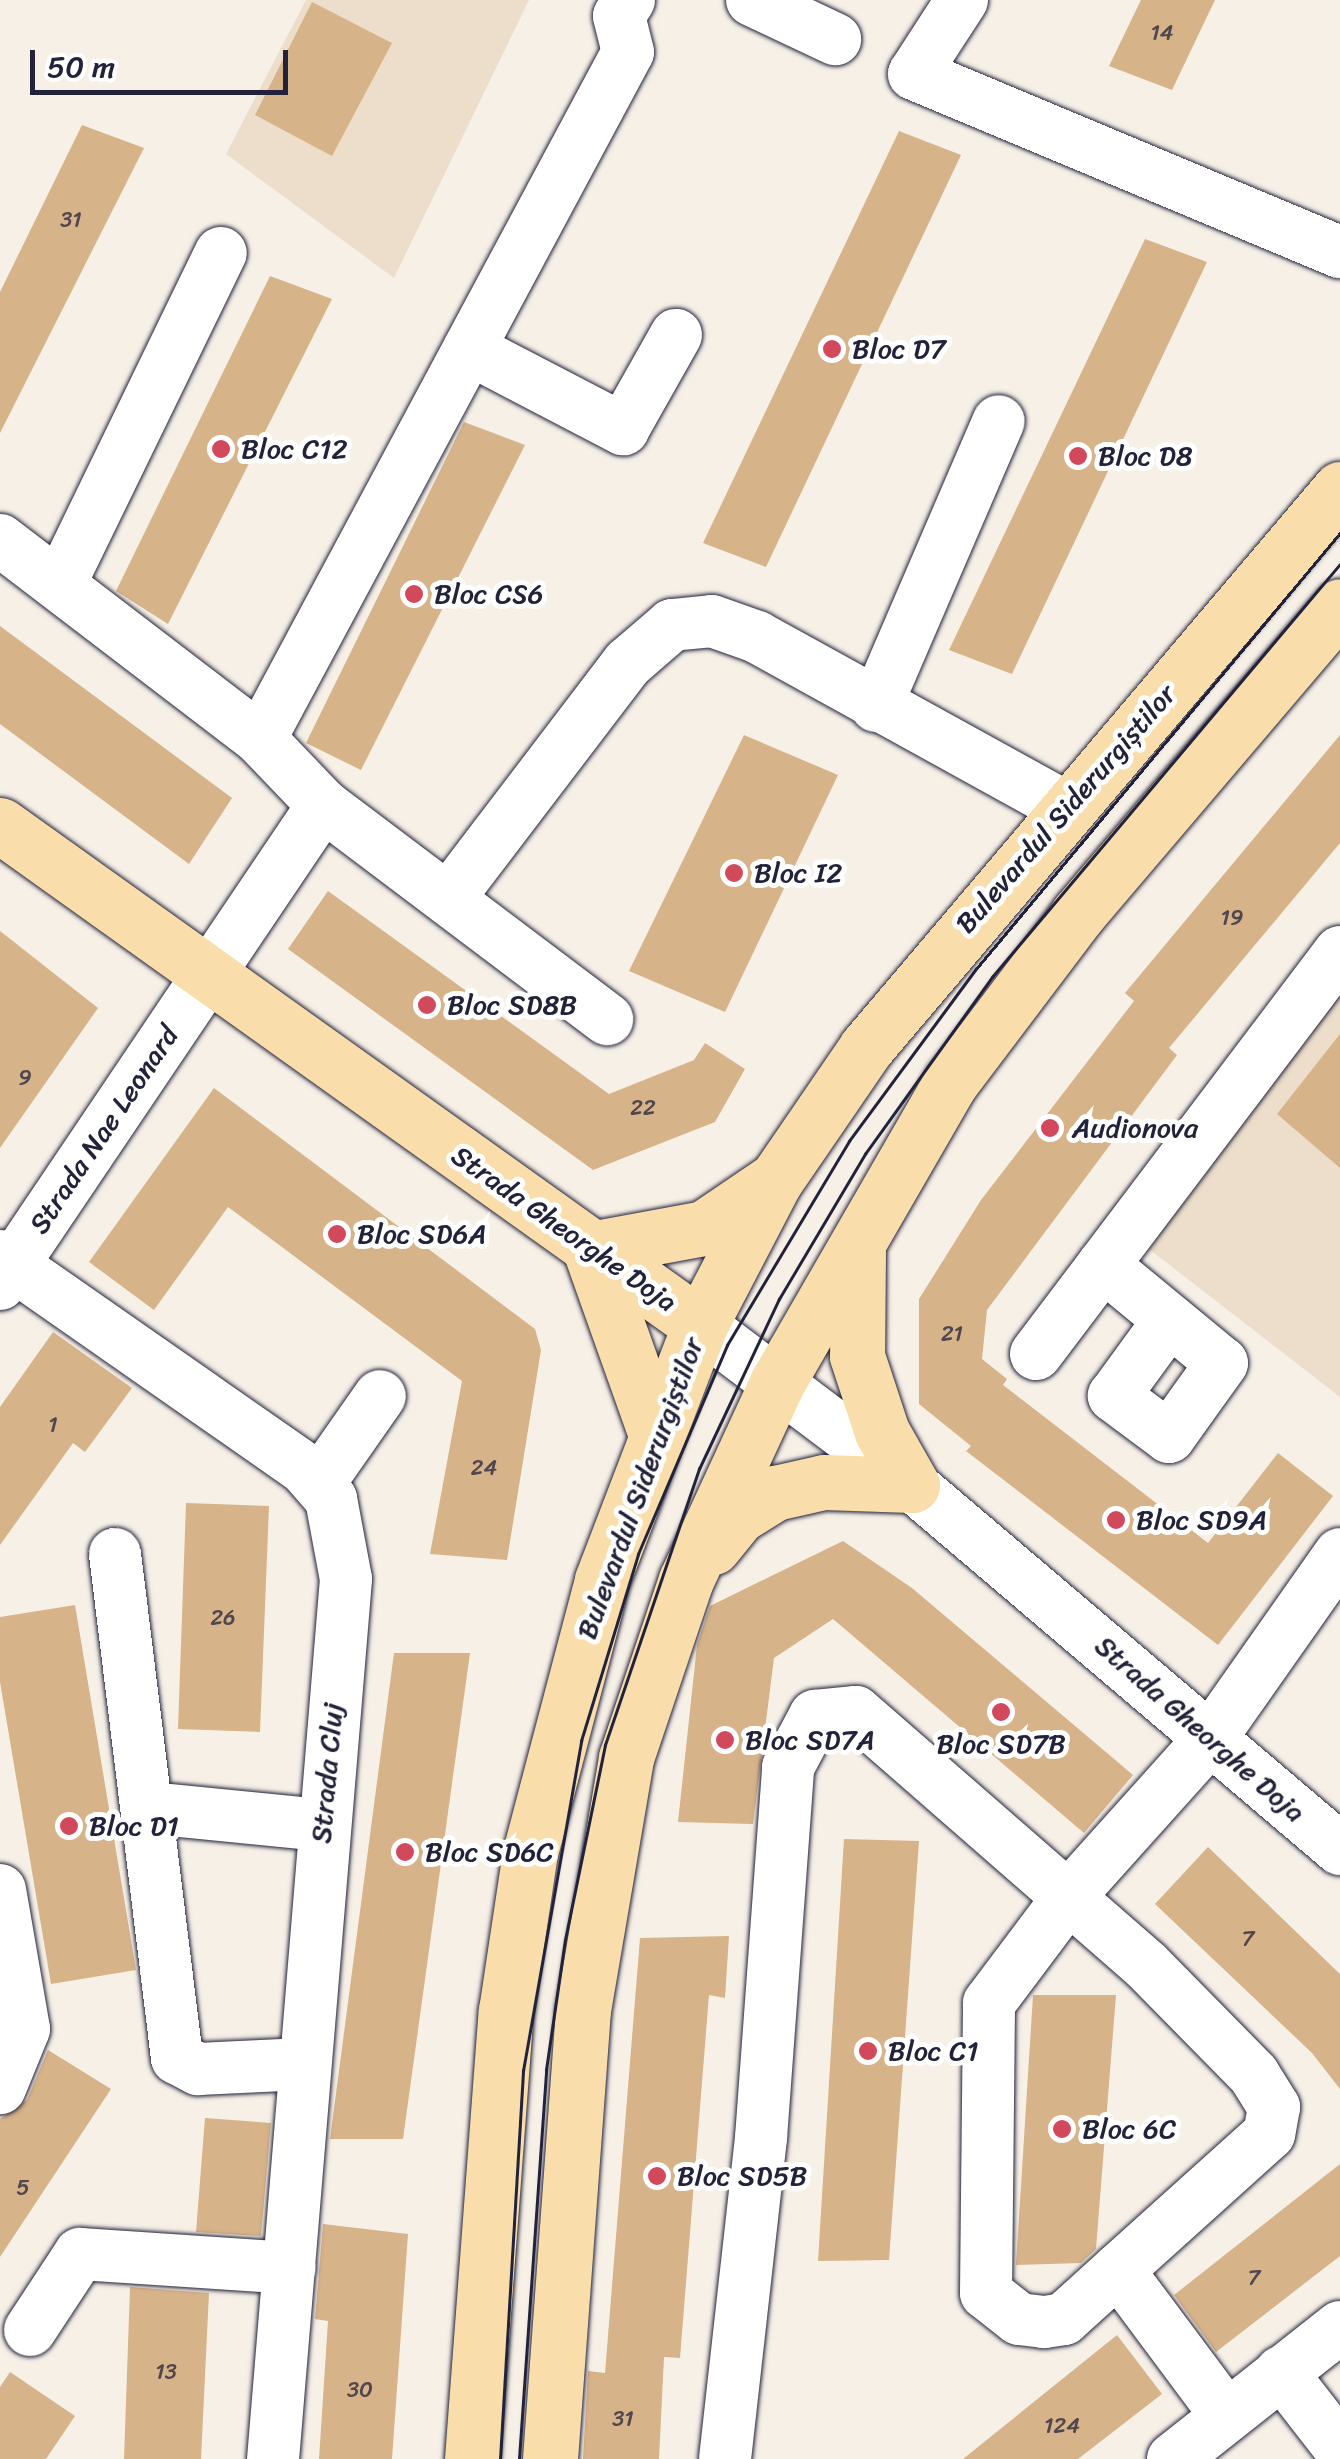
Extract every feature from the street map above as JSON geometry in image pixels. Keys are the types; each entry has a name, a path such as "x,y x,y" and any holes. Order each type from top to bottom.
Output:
{"main road":[{"name":"Bulevardul Siderurgiștilor","path":"472,2459 506,2010 530,1854 566,1698 655,1432 700,1325 775,1181 866,1048 1340,489"},
{"path":"550,2459 582,2010 626,1758 686,1580 777,1383 860,1234 995,1019 1340,606"},
{"name":"Strada Gheorghe Doja","path":"0,825 700,1325"},
{"path":"655,1432 590,1249 704,1228 775,1181"},
{"path":"860,1234 857,1356 882,1432 912,1485"},
{"path":"686,1580 738,1516 775,1493 824,1482 912,1485"}],"street":[{"path":"260,739 628,52 619,16 628,0"},
{"path":"752,0 835,39"},
{"path":"962,0 914,74 1340,252"},
{"path":"60,584 221,252"},
{"path":"469,350 623,429 676,335"},
{"path":"876,706 999,420"},
{"path":"0,540 260,739 322,805 608,1019"},
{"path":"448,899 628,663 672,625 712,621 758,636 876,706 1068,808"},
{"name":"Strada Nae Leonard","path":"4,1268 322,805"},
{"path":"1036,1354 1340,952"},
{"path":"1102,1265 1168,1322"},
{"path":"4,1268 318,1483 380,1396"},
{"name":"Strada Gheorghe Doja","path":"700,1325 912,1485 1340,1848"},
{"name":"Strada Cluj","path":"273,2459 322,1825 346,1578 332,1500 318,1483"},
{"path":"115,1554 177,2058 198,2069 304,2064"},
{"path":"725,2459 761,2138 788,1767 815,1716 856,1712 1070,1895 1254,2075 1274,2107 1269,2134 1064,2318 1044,2322 1019,2318 986,2294 989,2003 1070,1895 1210,1739 1340,1554"},
{"path":"149,1808 322,1825"},
{"path":"0,1890 24,2029 0,2088"},
{"path":"30,2330 80,2254 290,2268"},
{"path":"1118,2270 1226,2415"},
{"path":"1173,2459 1340,2328"},
{"path":"1281,2372 1340,2448"}],"shaded area":[{"path":"306,0 529,0 394,278 226,154"},
{"path":"1340,991 1340,1397 1145,1246"}],"building":[{"path":"1141,0 1215,0 1172,90 1109,66"},
{"path":"312,2 392,43 332,156 255,115"},
{"path":"82,125 144,148 0,433 0,292"},
{"name":"Bloc D7","path":"899,131 961,155 766,567 703,543"},
{"name":"Bloc D8","path":"1145,239 1207,262 1012,674 949,650"},
{"name":"Bloc C12","path":"270,276 332,299 168,624 116,591"},
{"name":"Bloc CS6","path":"464,422 525,445 361,770 306,743"},
{"path":"0,626 232,798 189,864 0,724"},
{"name":"Bloc I2","path":"744,735 838,775 725,1012 629,971"},
{"path":"1340,735 1340,843 1169,1048 1177,1055 987,1310 982,1359 1007,1379 1003,1385 1208,1543 1278,1453 1333,1496 1218,1645 966,1451 971,1446 919,1404 919,1299 981,1200 1134,1001 1125,993"},
{"path":"328,891 609,1094 694,1060 705,1043 745,1069 715,1122 593,1170 288,949"},
{"path":"0,931 98,1008 0,1148"},
{"path":"1340,1034 1340,1168 1277,1114"},
{"name":"Bloc SD6A","path":"214,1088 535,1329 541,1350 507,1560 430,1554 462,1381 228,1207 154,1310 89,1262"},
{"path":"53,1332 132,1388 85,1452 73,1443 0,1545 0,1407"},
{"path":"186,1503 269,1506 260,1732 178,1729"},
{"path":"843,1541 912,1588 1133,1775 1084,1833 833,1619 774,1658 753,1824 678,1822 697,1645 710,1606"},
{"name":"Bloc D1","path":"75,1605 136,1970 51,1984 0,1682 0,1617"},
{"name":"Bloc SD6C","path":"394,1653 470,1653 403,2139 330,2139"},
{"name":"Bloc C1","path":"844,1839 919,1841 889,2260 818,2261"},
{"path":"1208,1847 1340,1974 1340,2089 1312,2053 1155,1904"},
{"name":"Bloc SD5B","path":"729,1936 725,1998 709,1995 680,2358 664,2357 659,2459 583,2459 588,2371 605,2373 640,1938"},
{"name":"Bloc 6C","path":"1033,1995 1116,1995 1096,2249 1081,2263 1016,2265"},
{"path":"48,2050 111,2089 0,2257 0,2119 27,2100"},
{"path":"205,2118 271,2123 261,2236 196,2232"},
{"path":"1340,2164 1340,2256 1216,2352 1174,2295"},
{"path":"323,2224 408,2234 392,2459 319,2459 328,2321 315,2319"},
{"path":"130,2287 209,2293 201,2459 124,2459"},
{"path":"1117,2335 1162,2394 1078,2459 963,2459"},
{"path":"10,2372 75,2416 46,2459 0,2459 0,2387"}],"tram line":[{"path":"500,2459 523,2071 581,1741 638,1554 727,1345 849,1141 976,969 1340,533"},
{"path":"519,2459 546,2070 565,1940 605,1745 699,1469 779,1299 865,1154 992,977 1340,564"}],"place":[{"name":"Bloc D7","path":"832,349"},
{"name":"Bloc C12","path":"221,449"},
{"name":"Bloc D8","path":"1078,456"},
{"name":"Bloc CS6","path":"414,594"},
{"name":"Bloc I2","path":"734,873"},
{"name":"Bloc SD8B","path":"427,1005"},
{"name":"Audionova","path":"1050,1128"},
{"name":"Bloc SD6A","path":"337,1234"},
{"name":"Bloc SD9A","path":"1116,1520"},
{"name":"Bloc SD7B","path":"1001,1712"},
{"name":"Bloc SD7A","path":"725,1740"},
{"name":"Bloc D1","path":"69,1826"},
{"name":"Bloc SD6C","path":"405,1852"},
{"name":"Bloc C1","path":"868,2051"},
{"name":"Bloc 6C","path":"1062,2129"},
{"name":"Bloc SD5B","path":"657,2176"}]}
